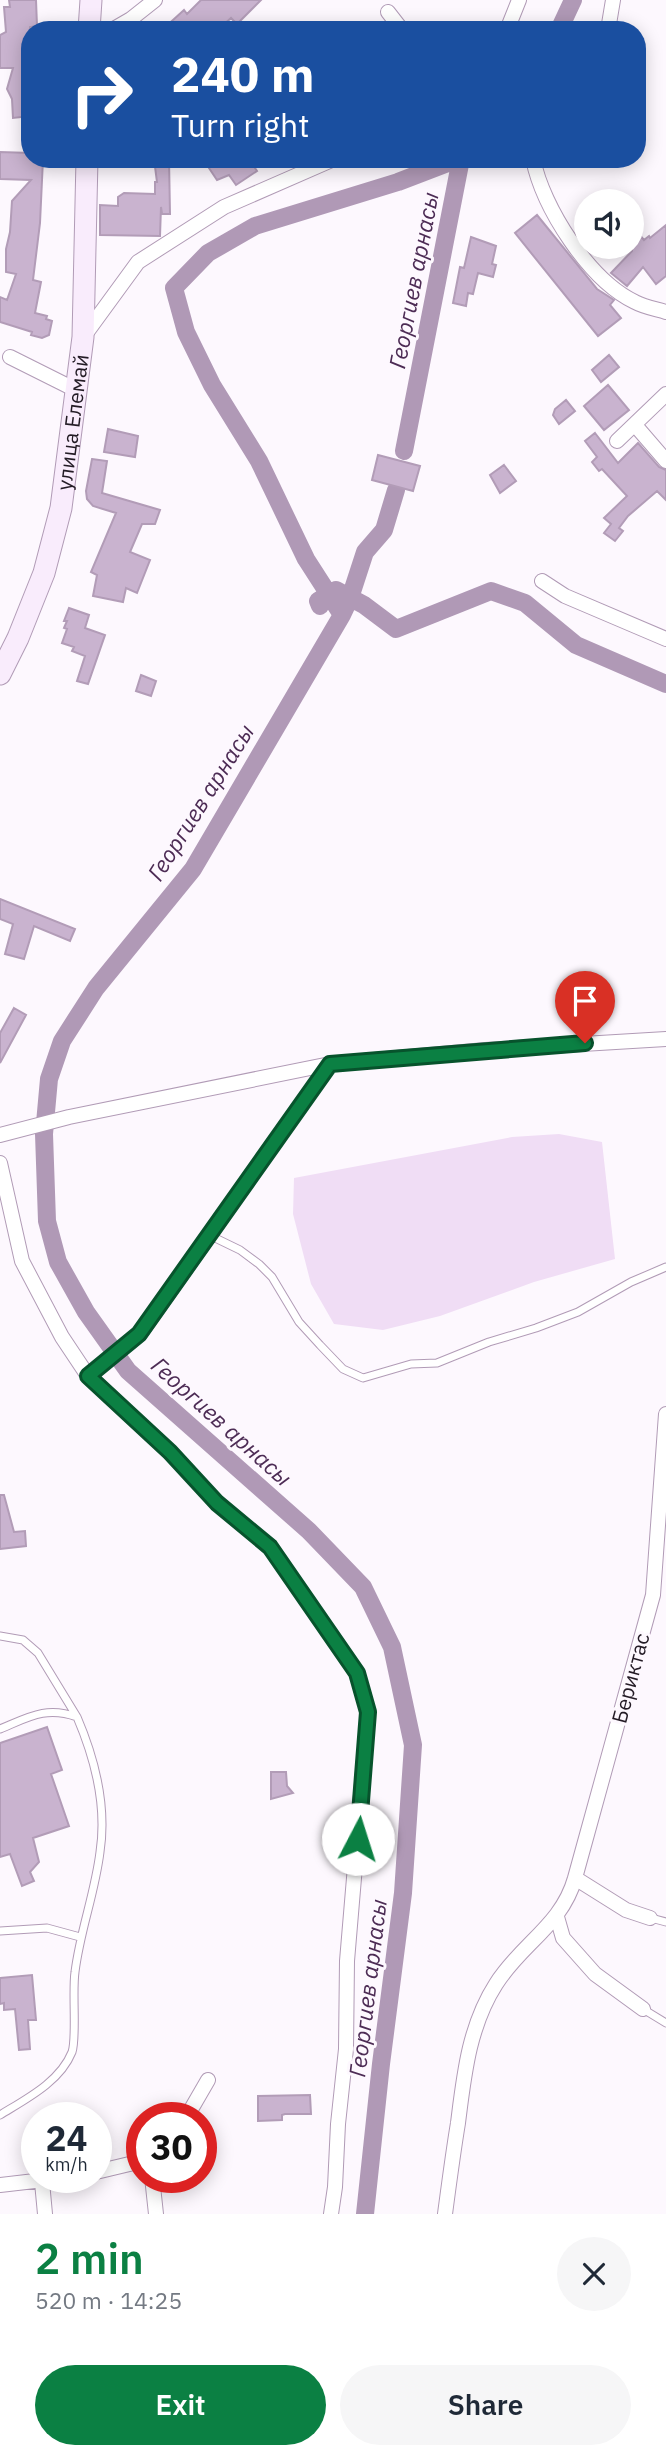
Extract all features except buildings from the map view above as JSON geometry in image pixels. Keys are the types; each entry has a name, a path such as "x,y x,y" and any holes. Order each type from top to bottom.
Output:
{"street":[{"path":"90,21 91,0"},
{"path":"128,21 155,0"},
{"path":"511,21 519,0"},
{"path":"610,21 613,0"},
{"path":"388,12 395,21"},
{"name":"улица Елемай","path":"0,674 19,638 44,573 61,508 83,337 87,168"},
{"path":"83,337 138,262 223,208 314,168"},
{"path":"536,168 544,196 558,224 605,282 635,302 666,312"},
{"path":"10,357 76,390"},
{"path":"617,441 666,394"},
{"path":"635,425 666,461"},
{"path":"542,581 565,596 666,639"},
{"path":"6,1134 69,1117 330,1064 485,1049 666,1039"},
{"path":"91,1373 139,1334 330,1064"},
{"path":"0,1163 22,1261 62,1337 91,1373 217,1503 270,1547 357,1673 368,1712 347,1961 345,2049 331,2214"},
{"name":"Бериктас","path":"445,2214 469,2049 477,2019 494,1986 510,1963 556,1917 570,1895 575,1878 653,1595 666,1414"},
{"path":"575,1878 626,1909 650,1917"},
{"path":"556,1917 563,1938 595,1974 643,2009"},
{"path":"195,2102 208,2080"},
{"path":"0,2185 21,2184"},
{"path":"43,2193 46,2214"},
{"path":"154,2193 156,2214"}],"lane":[{"path":"208,1235 240,1250 259,1264 272,1277 299,1322 343,1369 363,1378 411,1364 437,1363 489,1342 536,1328 578,1312 631,1282 666,1267"},
{"path":"0,1636 23,1640 37,1653 78,1717 89,1744 102,1812 101,1852 80,1937 74,1982 72,2051 59,2073 0,2115"},
{"path":"0,1729 32,1716 58,1710 78,1717"},
{"path":"650,1917 666,1922"},
{"path":"0,1931 47,1928 80,1937"},
{"path":"643,2009 666,2023"}],"shaded area":[{"path":"559,1134 602,1142 615,1259 534,1282 440,1316 383,1330 334,1324 311,1284 293,1214 294,1178 512,1137"}],"waterway":[{"name":"Георгиев арнасы","path":"563,21 573,0"},
{"path":"342,615 306,559 259,461 212,385 186,332 174,288 208,253 255,226 435,168"},
{"name":"Георгиев арнасы","path":"404,451 459,168"},
{"name":"Георгиев арнасы","path":"365,2214 403,1893 413,1745 392,1647 363,1587 309,1531 128,1371 86,1312 58,1262 47,1221 44,1134 49,1079 62,1041 96,988 193,869 342,615 365,552 384,530 396,490"},
{"path":"320,606 318,601 336,590 364,605 396,629 491,591 525,603 576,645 666,684"}],"route":[{"path":"358,1839 368,1712 357,1673 270,1547 217,1503 170,1452 88,1376 139,1334 330,1064 485,1049 585,1043"}]}
